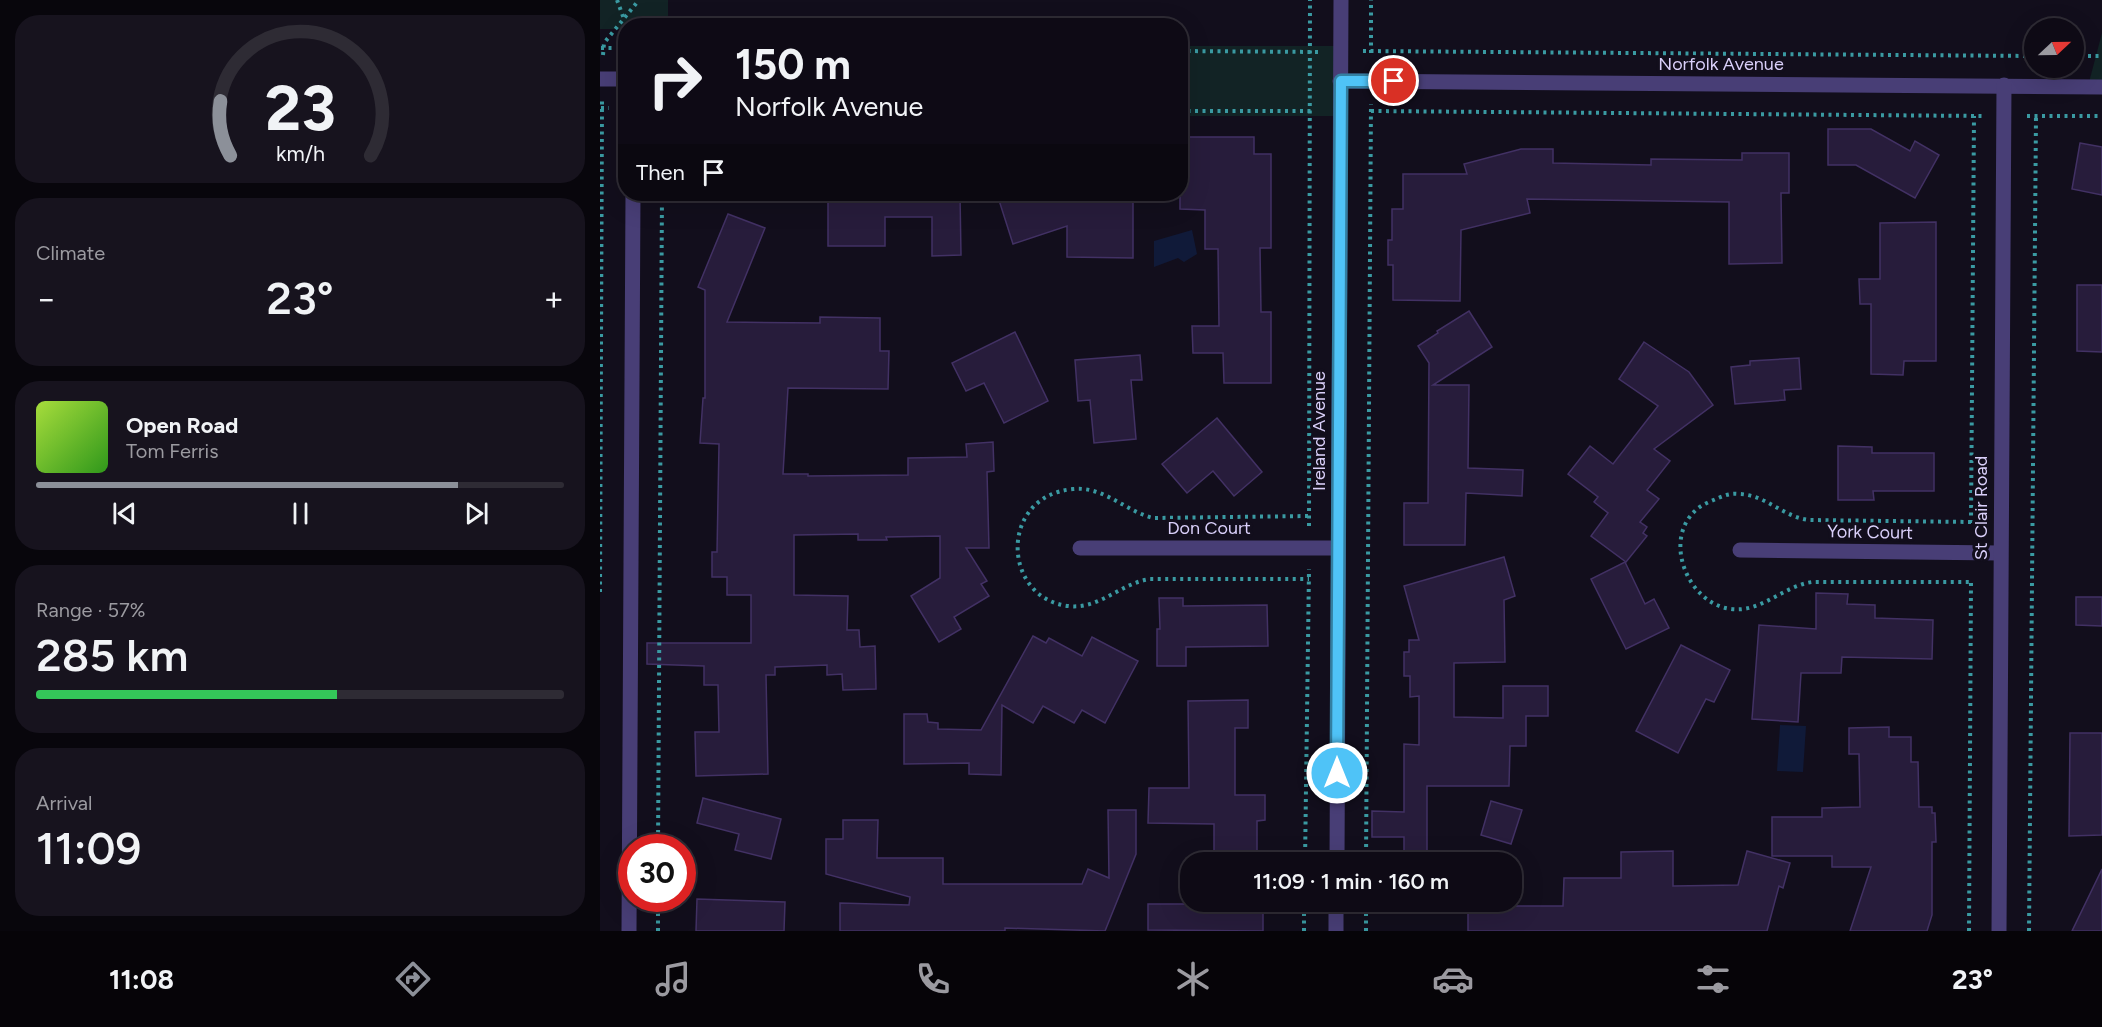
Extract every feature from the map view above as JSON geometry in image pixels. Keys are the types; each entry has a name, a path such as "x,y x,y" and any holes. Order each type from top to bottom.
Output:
{"street":[{"name":"Ireland Avenue","path":"1337,852 1341,0"},
{"path":"600,79 618,79"},
{"name":"Norfolk Avenue","path":"1341,81 2102,87"},
{"name":"St Clair Road","path":"1999,931 2004,86"},
{"path":"629,931 633,201"},
{"name":"Don Court","path":"1080,548 1338,548"},
{"name":"York Court","path":"1740,550 2000,553"},
{"path":"1336,912 1336,931"}],"path":[{"path":"617,0 624,18"},
{"path":"625,18 639,0"},
{"path":"1305,852 1309,548 1310,0"},
{"path":"1371,0 1371,60"},
{"path":"603,62 601,48 618,26"},
{"path":"601,48 618,48"},
{"path":"1188,51 1325,51"},
{"path":"1363,51 2024,56"},
{"path":"2084,56 2102,56"},
{"path":"600,592 602,100"},
{"path":"1366,852 1371,103"},
{"path":"601,108 609,108"},
{"path":"1188,111 1311,111"},
{"path":"1371,111 1983,116"},
{"path":"1971,531 1974,116"},
{"path":"2027,116 2102,116"},
{"path":"2029,931 2036,116"},
{"path":"658,834 662,201"},
{"path":"1969,931 1971,574"},
{"path":"658,912 658,931"},
{"path":"1304,912 1304,931"},
{"path":"1366,912 1366,931"}],"shaded area":[{"path":"600,0 668,0 668,18 618,18 618,29 600,29"},
{"path":"2102,33 2102,87 2088,86"},
{"path":"1188,46 1341,46 1340,116 1188,116"}],"water":[{"path":"1192,230 1197,254 1184,262 1178,258 1154,267 1154,241"},
{"path":"1780,725 1806,726 1803,772 1777,771"}],"building":[{"path":"1828,129 1871,129 1910,151 1915,141 1939,155 1915,198 1856,165 1828,165"},
{"path":"1188,137 1254,137 1254,154 1271,154 1271,248 1260,248 1261,312 1271,312 1271,383 1224,383 1223,353 1193,353 1192,326 1219,326 1218,249 1205,249 1205,210 1180,209 1180,201 1188,201"},
{"path":"2080,143 2102,147 2102,195 2072,189"},
{"path":"1521,149 1553,149 1553,163 1651,165 1651,159 1742,160 1742,153 1789,153 1789,193 1781,193 1782,263 1729,264 1729,202 1527,199 1530,213 1461,230 1460,301 1393,300 1393,265 1388,265 1388,240 1392,240 1392,209 1403,209 1403,174 1467,174 1464,164"},
{"path":"828,201 960,201 961,255 932,256 932,217 885,217 885,246 828,246"},
{"path":"999,201 1133,201 1133,258 1067,257 1067,226 1013,244"},
{"path":"728,214 765,228 727,322 820,323 820,317 880,318 880,351 889,351 888,389 788,388 783,474 908,475 908,458 967,457 966,444 993,442 994,471 987,472 989,548 966,548 987,581 981,584 989,596 954,617 961,629 939,642 911,596 940,578 940,536 858,540 858,534 794,535 794,595 848,596 847,630 859,630 860,647 875,646 876,689 843,690 842,674 827,675 827,665 775,667 775,675 766,675 768,774 696,776 695,732 719,732 718,685 704,685 704,666 647,664 647,643 751,643 751,595 727,595 727,577 712,577 712,552 717,552 719,444 700,443 703,398 705,398 705,290 698,287"},
{"path":"1936,222 1936,361 1904,361 1903,375 1871,374 1871,304 1860,304 1859,279 1880,279 1880,223"},
{"path":"2077,285 2102,285 2102,352 2077,351"},
{"path":"1469,311 1492,347 1433,385 1469,385 1468,468 1523,470 1522,496 1466,493 1465,545 1404,545 1404,503 1428,503 1429,363 1418,346"},
{"path":"1015,332 1048,401 1004,423 984,383 966,391 952,363"},
{"path":"1644,342 1689,372 1713,405 1654,449 1670,461 1647,490 1659,499 1640,522 1647,527 1643,533 1647,536 1626,562 1591,536 1608,513 1594,502 1598,497 1568,474 1590,446 1613,464 1658,406 1619,379"},
{"path":"1140,355 1142,380 1131,380 1136,439 1094,443 1090,400 1078,401 1075,360"},
{"path":"1799,358 1801,389 1784,390 1785,400 1735,404 1731,367 1750,365 1750,361"},
{"path":"1217,418 1262,472 1234,496 1213,471 1187,493 1162,464"},
{"path":"1838,446 1872,447 1872,453 1934,453 1934,491 1873,491 1874,500 1838,500"},
{"path":"1504,557 1515,596 1504,600 1505,662 1454,663 1454,717 1503,718 1503,686 1548,686 1548,716 1526,716 1526,746 1510,746 1509,786 1427,786 1427,852 1404,852 1404,837 1372,837 1372,811 1404,812 1404,744 1419,745 1419,696 1410,697 1410,676 1404,676 1404,652 1409,652 1409,640 1419,640 1404,586"},
{"path":"1625,562 1645,604 1654,599 1669,628 1626,649 1591,579"},
{"path":"1816,593 1848,594 1847,604 1875,605 1875,618 1933,620 1932,659 1842,657 1841,673 1801,673 1798,722 1752,719 1759,625 1816,629"},
{"path":"2076,597 2102,597 2102,626 2076,625"},
{"path":"1159,598 1183,598 1183,606 1267,605 1268,646 1186,647 1186,666 1157,666 1157,629 1160,629"},
{"path":"1033,636 1046,643 1049,638 1082,656 1092,637 1138,661 1105,723 1082,710 1074,723 1043,706 1033,723 1002,705 1001,775 969,774 969,763 904,764 904,714 927,714 928,722 938,723 938,729 981,730"},
{"path":"1681,645 1730,670 1714,702 1706,699 1678,753 1636,731"},
{"path":"1248,700 1248,728 1235,728 1235,795 1265,795 1265,820 1257,821 1257,852 1214,852 1214,824 1148,823 1149,788 1189,788 1188,701"},
{"path":"1889,727 1889,737 1911,737 1911,762 1918,762 1919,807 1932,807 1932,813 1935,813 1936,842 1932,842 1932,915 1927,931 1850,931 1871,867 1832,867 1832,856 1772,856 1772,817 1822,817 1822,808 1860,807 1859,754 1849,754 1849,728"},
{"path":"2070,733 2102,733 2102,835 2069,836"},
{"path":"703,798 781,819 771,859 735,850 739,834 697,823"},
{"path":"1491,801 1522,810 1511,844 1481,835"},
{"path":"1108,810 1136,810 1136,854 1105,931 1005,928 1005,931 840,931 840,903 909,905 910,897 826,874 826,839 843,839 843,820 878,820 877,858 943,858 943,884 1082,884 1088,869 1109,878"},
{"path":"1673,851 1673,886 1738,885 1747,851 1790,863 1783,888 1779,886 1767,931 1468,931 1468,912 1522,912 1522,906 1563,906 1564,878 1621,878 1621,852"},
{"path":"2102,869 2102,931 2072,931"},
{"path":"697,899 785,902 784,931 696,931"},
{"path":"1148,904 1180,904 1180,912 1263,912 1263,931 1148,930"}],"route":[{"path":"1337,773 1341,81 1394,81"}]}
